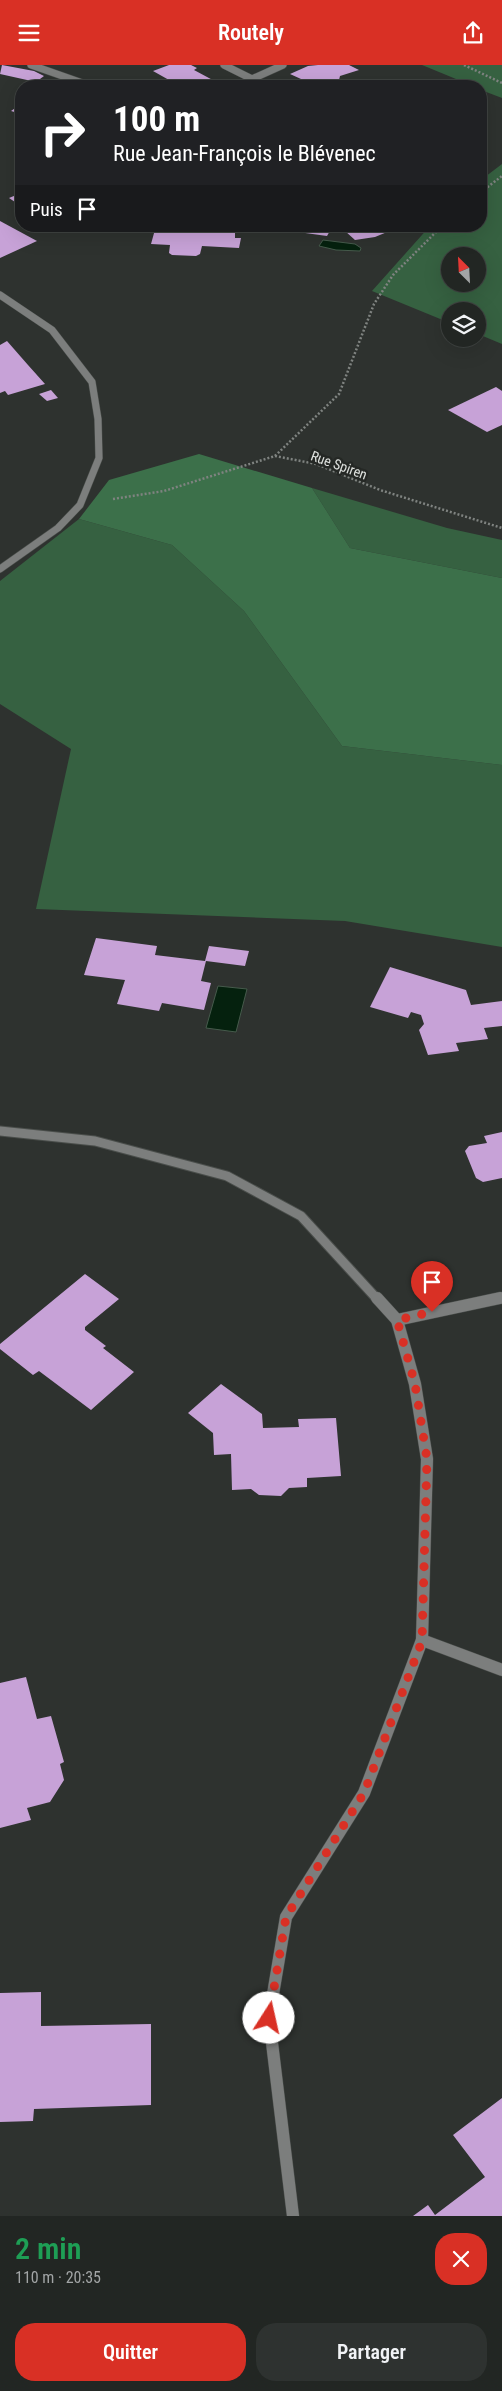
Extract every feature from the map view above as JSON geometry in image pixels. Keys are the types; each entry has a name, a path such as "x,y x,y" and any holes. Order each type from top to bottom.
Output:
{"street":[{"path":"30,65 73,80"},
{"path":"224,65 252,79 283,65"},
{"path":"0,295 52,330 92,382 98,419 99,458 80,505 58,528 0,569"},
{"path":"0,1131 95,1141 227,1177 301,1216 397,1320 415,1384 427,1459 422,1641 364,1793 286,1917 269,2018 292,2216"},
{"path":"397,1320 502,1298"},
{"path":"422,1641 502,1670"}],"path":[{"path":"464,65 502,83"},
{"path":"487,187 502,176"},
{"path":"274,456 339,394 374,304 393,275 436,232"},
{"name":"Rue Spiren","path":"80,505 164,491 274,456 316,465 380,491 502,528"}],"shaded area":[{"path":"422,65 502,65 502,98 487,92 487,80 458,80"},
{"path":"502,164 502,344 486,337 486,302 441,302 441,319 372,291 425,232 487,232 487,175"},
{"path":"323,240 355,244 361,248 360,251 336,250 319,246"},
{"path":"312,488 447,528 502,540 502,578 350,548"},
{"path":"79,519 172,545 244,611 342,746 502,765 502,947 345,921 36,909 71,749 0,704 0,581"},
{"path":"218,986 247,989 236,1032 206,1028"}],"green space":[{"path":"199,454 312,488 350,548 502,578 502,765 342,746 244,611 172,545 79,519 109,480"}],"building":[{"path":"2,65 34,71 44,76 39,80 27,80 0,74"},
{"path":"169,65 191,65 197,68 194,70 213,80 169,80 153,71"},
{"path":"349,65 359,70 340,76 339,80 303,80 290,74 308,66"},
{"path":"15,196 15,202 9,198"},
{"path":"0,221 15,229 15,232 20,232 37,241 0,258"},
{"path":"154,232 222,232 235,233 235,238 241,238 239,248 202,246 200,254 196,256 172,255 169,253 170,245 151,244"},
{"path":"298,232 329,232 327,236"},
{"path":"346,232 387,232 375,237 355,240"},
{"path":"7,341 45,384 8,395 5,391 0,393 0,345"},
{"path":"496,387 502,391 502,425 487,432 448,410"},
{"path":"51,390 58,398 47,401 39,394"},
{"path":"96,938 157,946 155,955 205,961 209,946 249,951 245,966 206,961 201,981 211,983 204,1010 162,1003 159,1011 117,1004 125,980 84,975"},
{"path":"390,967 466,990 471,1005 502,1001 502,1026 484,1028 488,1039 456,1043 459,1051 428,1055 419,1030 424,1024 421,1015 411,1012 408,1018 370,1007"},
{"path":"502,1132 502,1178 483,1182 476,1178 465,1151 469,1146 487,1143 484,1136"},
{"path":"85,1274 119,1299 85,1327 85,1330 106,1346 103,1348 134,1372 91,1410 39,1371 33,1375 0,1349 0,1344"},
{"path":"221,1384 262,1414 263,1428 299,1427 298,1419 336,1418 341,1476 307,1478 307,1487 289,1488 281,1496 259,1495 251,1489 232,1490 231,1454 214,1455 213,1433 188,1413"},
{"path":"26,1677 37,1719 51,1716 64,1762 60,1764 64,1780 50,1802 27,1808 31,1820 0,1828 0,1683"},
{"path":"41,1992 41,2026 151,2024 151,2105 34,2109 33,2121 0,2122 0,1993"},
{"path":"502,2098 502,2216 413,2216 428,2205 435,2215 485,2177 453,2135"}],"route":[{"path":"269,2018 286,1917 364,1793 422,1641 427,1459 415,1384 397,1320 432,1312"}]}
